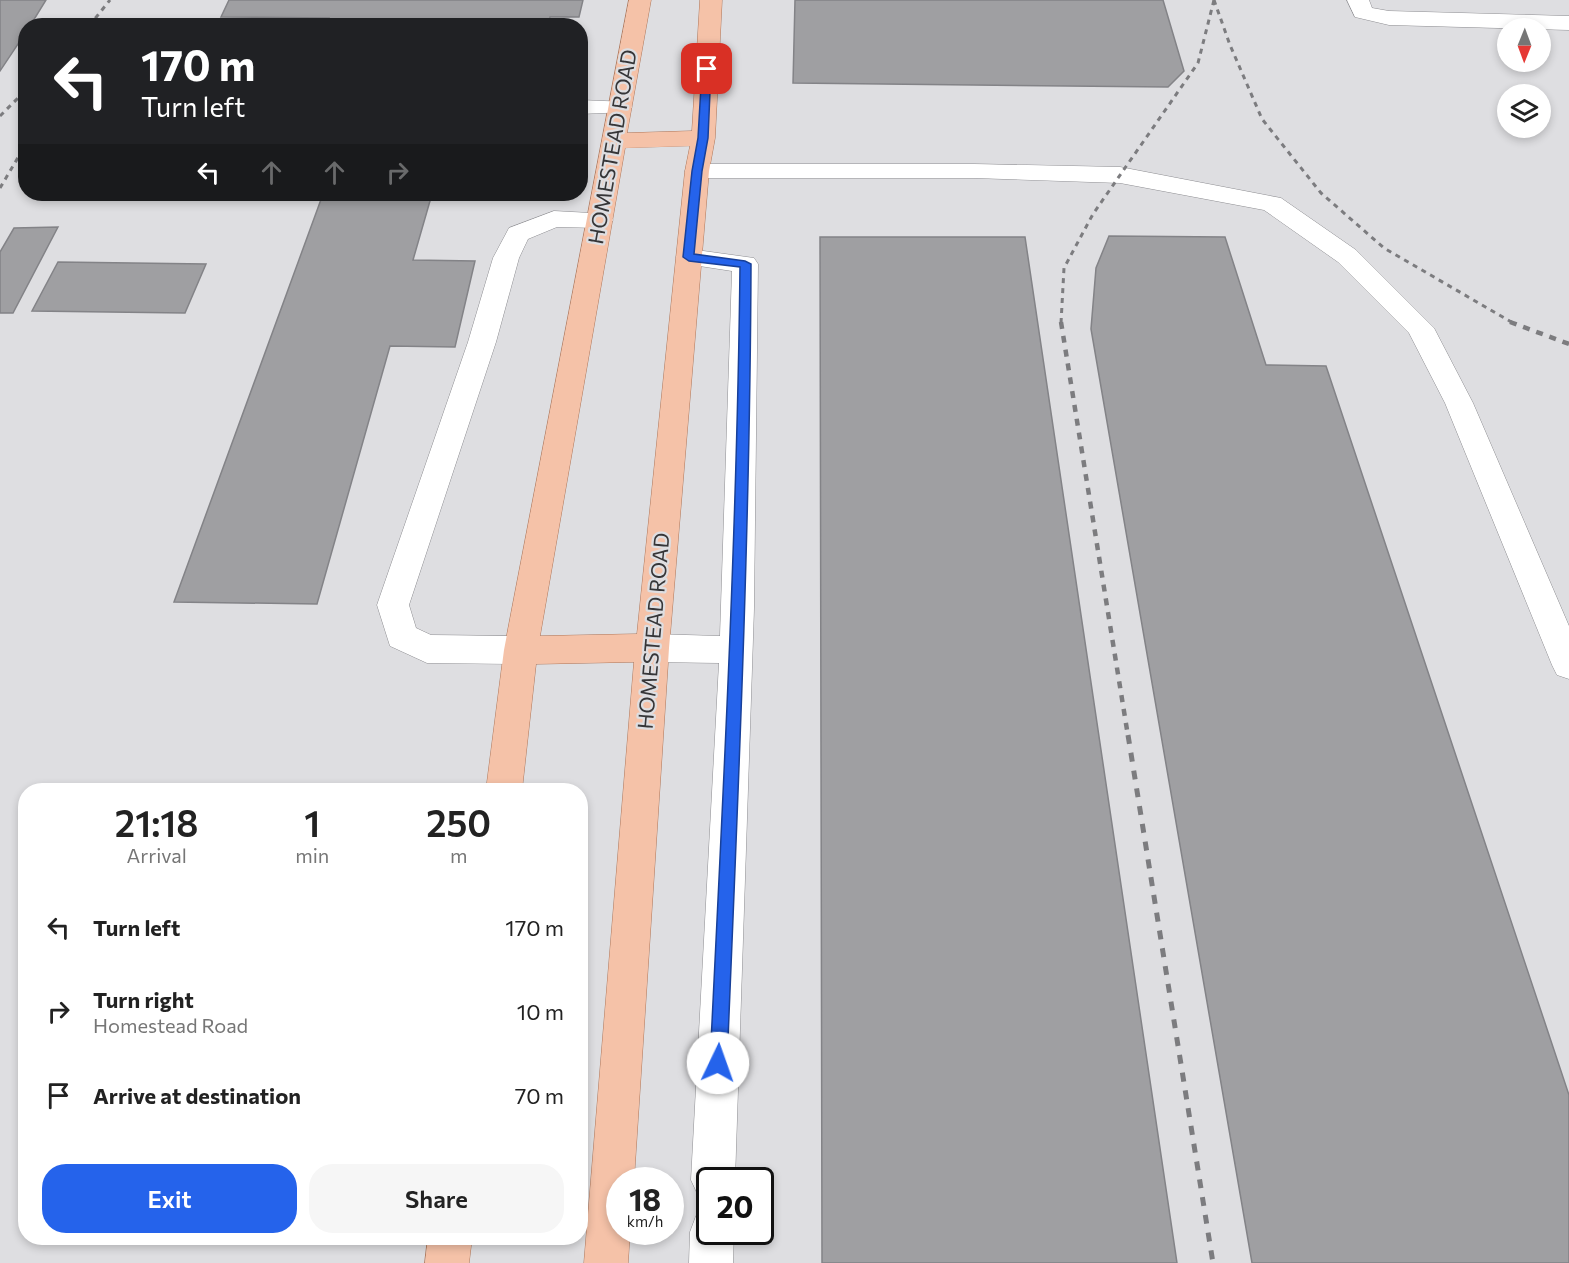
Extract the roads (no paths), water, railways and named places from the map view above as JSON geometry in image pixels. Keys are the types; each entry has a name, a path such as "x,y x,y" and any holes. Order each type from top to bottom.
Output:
{"main road":[{"name":"HOMESTEAD ROAD","path":"505,783 521,650 640,0"},
{"name":"HOMESTEAD ROAD","path":"606,1263 652,648 697,171 703,138 711,0"},
{"path":"614,141 703,138"},
{"path":"521,650 652,648"},
{"path":"447,1263 449,1245"}],"lane":[{"path":"1358,0 1364,12 1389,18 1569,23"},
{"path":"588,106 620,107"},
{"path":"697,171 963,171 1120,176 1272,204 1347,256 1420,328 1459,404 1569,665"},
{"path":"521,650 427,649 402,636 393,605 482,342 506,258 518,234 554,219 600,220"},
{"path":"689,257 745,264 736,650 714,1167"},
{"path":"652,648 736,650"},
{"path":"711,1245 711,1263"}],"railway":[{"path":"95,18 110,0"},
{"path":"1061,322 1064,268 1093,214 1198,63 1214,0 1230,45 1262,119 1321,193 1384,248 1513,323"},
{"path":"0,116 18,98"},
{"path":"0,188 18,158"},
{"path":"1061,322 1128,736"},
{"path":"1510,322 1569,344"},
{"path":"1128,735 1213,1263"}]}
